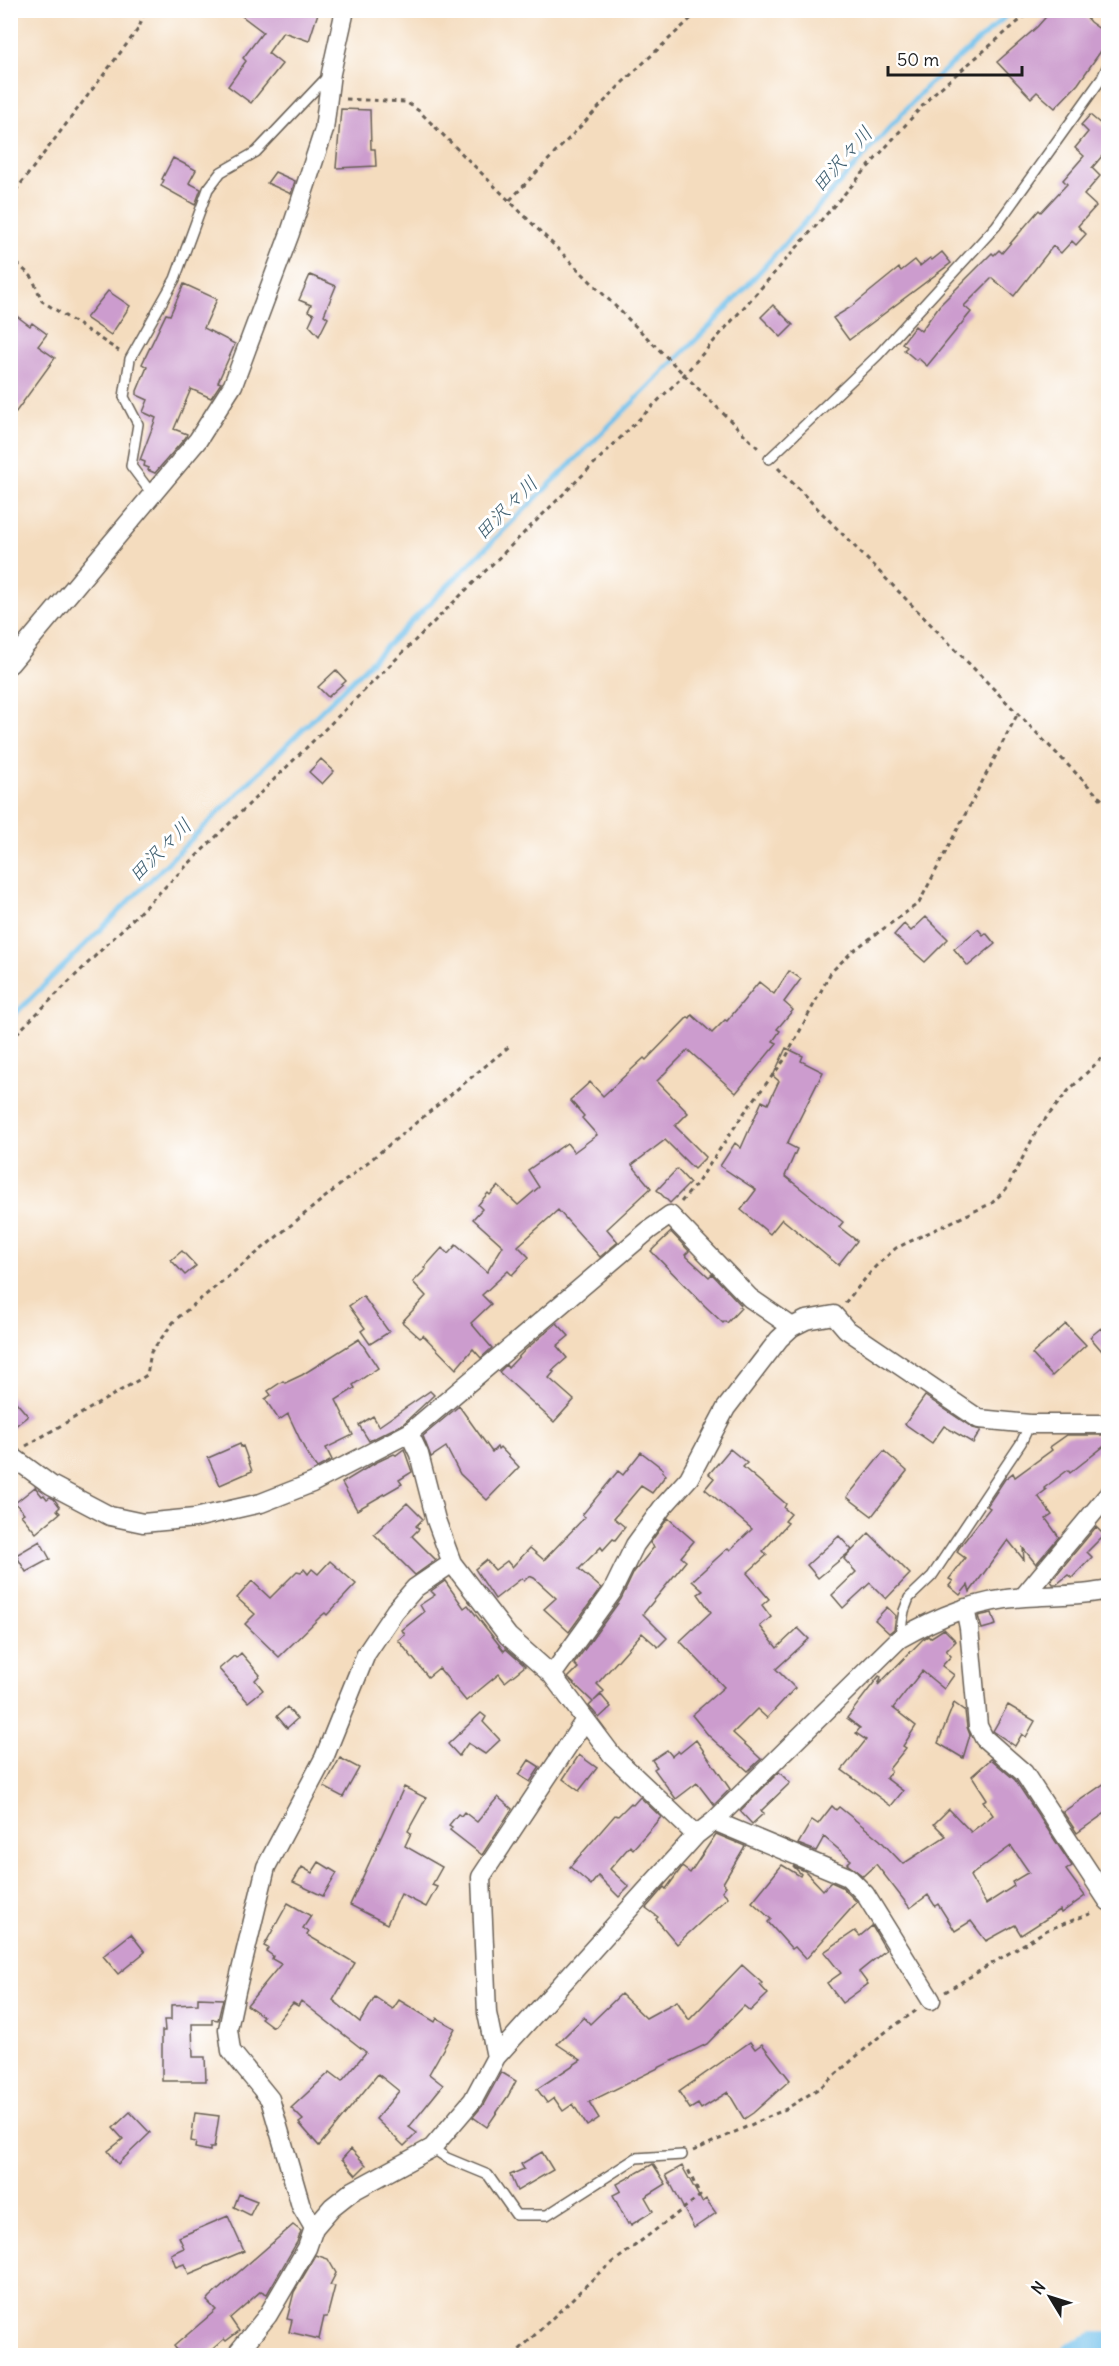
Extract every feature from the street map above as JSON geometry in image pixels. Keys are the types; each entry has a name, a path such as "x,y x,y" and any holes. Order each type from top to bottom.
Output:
{"street":[{"path":"10,664 198,440 233,385 291,233 324,130 331,73 345,10"},
{"path":"15,1451 51,1485 110,1516 143,1522 195,1518 261,1503 312,1483 409,1433 670,1215 750,1298 792,1327"},
{"path":"552,1675 612,1592 635,1545 662,1508 689,1478 726,1408 779,1339 792,1327 806,1320 834,1315 846,1329 979,1419 1030,1424 1108,1424"},
{"path":"409,1433 419,1454 436,1520 452,1563 508,1636 552,1675 612,1755 696,1835"},
{"path":"1023,1597 1108,1495"},
{"path":"314,2228 302,2206 270,2099 231,2051 228,2029 266,1867 324,1758 366,1654 394,1611 415,1588 452,1563"},
{"path":"235,2355 268,2315 307,2248 314,2228 332,2207 351,2192 432,2148 473,2100 496,2057 696,1835 714,1821 899,1639 935,1619 964,1608 1023,1597 1089,1594 1108,1590"},
{"path":"964,1608 969,1628 978,1726 984,1738 1024,1773 1105,1906"},
{"path":"496,2057 487,2013 481,1877 585,1720"},
{"path":"714,1821 848,1877 865,1894 931,2001"}],"lane":[{"path":"769,459 878,355 996,226 1102,78 1108,65"},
{"path":"152,494 131,466 138,424 124,397 130,358 175,279 208,189 221,172 256,152 331,73"},
{"path":"899,1639 909,1598 932,1576 1021,1443 1030,1424"},
{"path":"432,2148 447,2158 488,2175 516,2215 547,2215 636,2158 682,2155"}],"path":[{"path":"10,198 139,28 145,10"},
{"path":"510,200 623,82 700,10"},
{"path":"10,1040 683,376 932,95 1032,10"},
{"path":"329,98 406,102 419,111 769,459 1108,806"},
{"path":"10,257 32,277 42,301 130,358"},
{"path":"670,1215 698,1182 744,1113 785,1059 831,972 854,950 919,903 1018,714"},
{"path":"15,1451 147,1375 151,1352 175,1320 511,1045"},
{"path":"834,1315 875,1268 896,1248 992,1203 1007,1188 1038,1128 1069,1089 1108,1052"},
{"path":"513,2355 600,2273 700,2196 682,2155 786,2109 821,2087 880,2036 931,2001 1047,1930 1105,1906"}],"building":[{"path":"234,10 319,10 309,41 283,32 268,53 282,64 251,103 228,86 246,61 243,58 263,32"},
{"path":"1052,10 1080,10 1090,22 1108,35 1101,47 1103,48 1078,84 1055,108 1037,92 1031,98 997,62 1037,27"},
{"path":"341,109 370,110 371,149 375,149 376,166 336,168"},
{"path":"1090,115 1108,130 1108,149 1092,168 1100,176 1084,195 1096,206 1078,226 1086,234 1076,245 1072,241 1061,253 1053,246 1014,296 992,278 964,306 971,312 927,366 918,358 916,360 904,350 907,347 902,343 915,326 921,331 939,306 992,253 994,255 999,250 1002,253 1039,210 1041,212 1067,184 1063,180 1084,156 1075,148 1088,132 1081,125"},
{"path":"173,158 196,170 189,183 201,189 195,205 161,186 164,180 162,179"},
{"path":"275,172 295,181 291,194 267,183"},
{"path":"942,252 951,263 849,340 833,318 851,307 899,268 901,271 915,260 920,266"},
{"path":"310,275 336,286 324,315 328,318 319,336 309,325 314,314 308,311 311,305 299,300"},
{"path":"184,284 217,299 204,328 235,344 218,382 221,383 211,398 191,389 174,429 187,434 186,437 155,473 148,470 149,468 144,466 145,462 140,460 156,418 143,412 148,400 137,395 137,391 147,367 142,364 166,314 170,315"},
{"path":"108,291 130,306 111,335 86,318"},
{"path":"773,305 793,325 781,337 761,317"},
{"path":"10,311 30,326 32,323 47,334 38,346 55,358 10,420"},
{"path":"336,670 346,681 328,697 318,687"},
{"path":"321,759 334,771 322,784 309,772"},
{"path":"926,917 948,939 925,962 894,935 904,924 911,931"},
{"path":"978,929 983,935 986,933 995,944 968,966 954,949"},
{"path":"789,971 801,979 784,1002 793,1010 777,1029 780,1031 773,1041 777,1043 736,1093 688,1050 657,1081 688,1113 675,1126 706,1157 694,1169 665,1140 632,1165 651,1188 607,1229 618,1242 600,1257 558,1210 518,1246 529,1257 512,1275 508,1271 482,1295 491,1304 471,1323 492,1348 481,1358 473,1349 456,1369 423,1335 420,1338 402,1322 426,1296 413,1282 442,1248 448,1254 456,1245 487,1272 503,1246 473,1219 482,1209 478,1205 488,1193 490,1195 498,1186 518,1205 539,1187 528,1170 567,1143 574,1152 597,1135 570,1100 590,1082 603,1096 644,1058 646,1060 692,1015 712,1033 725,1020 727,1021 759,982 774,994"},
{"path":"786,1048 803,1056 801,1061 823,1072 787,1144 797,1149 785,1176 843,1222 839,1227 857,1241 838,1265 782,1219 770,1234 741,1210 756,1190 720,1166 735,1143 741,1148 762,1101 768,1104 779,1081 773,1076"},
{"path":"677,1169 690,1183 670,1203 657,1190"},
{"path":"671,1232 689,1251 685,1255 709,1277 712,1274 741,1305 739,1307 741,1308 727,1323 725,1321 723,1323 705,1306 651,1251"},
{"path":"182,1251 196,1266 185,1275 171,1260"},
{"path":"363,1296 389,1332 370,1344 361,1331 365,1328 349,1306"},
{"path":"557,1323 569,1336 557,1346 567,1358 552,1371 554,1372 549,1378 574,1400 554,1422 499,1372 506,1365 508,1368"},
{"path":"1066,1324 1086,1345 1052,1376 1032,1354"},
{"path":"1101,1328 1108,1337 1108,1358 1090,1337"},
{"path":"359,1339 378,1368 353,1385 355,1388 336,1400 353,1435 326,1448 332,1460 317,1468 306,1452 288,1414 279,1420 265,1399 271,1395 268,1391 283,1381 285,1383 302,1375"},
{"path":"430,1391 434,1395 403,1424 369,1441 359,1425 373,1416 379,1426"},
{"path":"10,1395 28,1416 10,1430"},
{"path":"925,1396 973,1428 981,1430 973,1443 944,1426 932,1443 905,1424"},
{"path":"459,1406 492,1452 500,1447 519,1467 487,1500 460,1474 446,1447 431,1457 423,1436"},
{"path":"1067,1435 1103,1435 1108,1443 1070,1473 1068,1470 1044,1488 1046,1490 1038,1496 1052,1515 1046,1519 1059,1537 1036,1564 1023,1548 1024,1560 1008,1540 970,1592 968,1585 960,1595 949,1586 953,1581 949,1579 965,1558 957,1552 990,1508 987,1506 1005,1479 1013,1473 1015,1477 1052,1450 1050,1447"},
{"path":"240,1444 241,1447 243,1446 252,1471 220,1485 208,1458"},
{"path":"404,1449 412,1472 399,1480 402,1484 357,1510 342,1483"},
{"path":"730,1449 747,1463 743,1467 786,1504 784,1508 791,1514 785,1521 788,1523 763,1551 767,1555 747,1573 769,1599 762,1605 771,1617 760,1626 777,1648 798,1628 809,1639 776,1669 795,1688 767,1718 757,1709 733,1733 761,1759 748,1771 709,1736 692,1715 724,1687 680,1641 711,1612 698,1594 703,1591 692,1581 752,1529 705,1489 714,1478 709,1474"},
{"path":"884,1451 907,1471 872,1516 847,1497"},
{"path":"641,1452 663,1469 666,1475 652,1493 641,1486 614,1518 625,1527 615,1540 613,1539 603,1550 601,1547 579,1569 601,1588 569,1632 544,1609 556,1598 534,1578 529,1576 524,1581 522,1578 495,1599 475,1569 486,1560 495,1570 507,1561 512,1567 530,1548 544,1560 585,1517 582,1515 618,1471 623,1475"},
{"path":"35,1487 42,1496 54,1499 60,1507 57,1510 60,1513 36,1533 21,1515 24,1513 15,1503"},
{"path":"407,1503 423,1519 416,1526 419,1529 412,1536 436,1560 415,1575 374,1534"},
{"path":"668,1518 694,1541 681,1557 686,1561 643,1614 667,1638 658,1647 642,1633 597,1684 604,1691 594,1701 601,1695 611,1707 599,1718 589,1706 593,1702 568,1678 578,1668 574,1664 621,1599 634,1572 654,1547 650,1543"},
{"path":"1096,1527 1104,1535 1087,1552 1092,1557 1072,1578 1068,1575 1057,1584 1053,1584 1051,1581"},
{"path":"869,1533 910,1574 886,1599 870,1583 843,1608 832,1595 856,1572 844,1559"},
{"path":"839,1536 852,1550 818,1578 807,1565"},
{"path":"40,1541 50,1559 26,1572 16,1555"},
{"path":"330,1561 356,1584 327,1615 325,1613 320,1617 279,1657 245,1624 255,1614 237,1598 252,1581 270,1598 297,1571 301,1572 304,1569 308,1574 312,1569 318,1574"},
{"path":"445,1581 464,1608 468,1605 504,1651 506,1649 525,1666 505,1682 499,1674 466,1701 439,1668 428,1677 398,1640 405,1635 402,1630 424,1612 420,1605 435,1595 431,1591"},
{"path":"887,1607 896,1616 894,1629 889,1633 875,1620"},
{"path":"992,1613 996,1625 982,1629 978,1616"},
{"path":"944,1629 956,1641 946,1651 951,1656 942,1666 954,1675 944,1689 922,1671 893,1708 916,1726 903,1746 906,1748 889,1769 891,1771 886,1778 903,1791 891,1806 842,1770 866,1740 856,1733 860,1728 847,1718 879,1676 881,1677 878,1685 923,1639 928,1636 930,1638"},
{"path":"241,1653 260,1675 255,1680 263,1690 248,1702 219,1669"},
{"path":"954,1703 965,1711 970,1735 963,1758 938,1743"},
{"path":"1008,1705 1035,1721 1026,1737 1022,1734 1015,1746 993,1731"},
{"path":"287,1707 297,1719 287,1728 277,1716"},
{"path":"481,1713 486,1717 483,1722 500,1740 485,1754 468,1743 459,1756 448,1744"},
{"path":"696,1740 730,1789 714,1805 697,1783 676,1799 654,1769 657,1767 652,1760 667,1750 672,1756 678,1751 680,1753"},
{"path":"579,1755 597,1768 579,1791 563,1779"},
{"path":"340,1758 359,1768 343,1797 324,1787"},
{"path":"991,1759 1015,1780 1072,1866 1066,1870 1085,1896 1061,1913 1060,1910 1021,1935 1015,1925 986,1941 971,1921 955,1931 938,1904 935,1906 928,1895 910,1908 876,1864 863,1876 847,1864 851,1860 824,1837 816,1851 798,1844 812,1820 818,1824 832,1806 836,1810 839,1807 880,1840 903,1864 946,1836 934,1824 949,1809 971,1832 993,1815 983,1801 987,1799 972,1776","holes":["1011,1846 1029,1872 1012,1882 1014,1886 986,1904 970,1876"]},
{"path":"529,1760 540,1767 530,1782 519,1775"},
{"path":"779,1772 790,1783 761,1811 764,1813 752,1824 740,1811"},
{"path":"1108,1781 1108,1811 1077,1833 1063,1812"},
{"path":"404,1787 426,1798 408,1831 411,1833 405,1846 442,1867 432,1885 437,1887 426,1907 401,1894 387,1924 350,1905"},
{"path":"498,1797 512,1809 482,1855 450,1830 452,1827 449,1825 458,1814 461,1816 464,1812 477,1822"},
{"path":"640,1797 661,1817 633,1849 630,1846 610,1869 629,1887 619,1897 598,1876 591,1885 570,1867 615,1815 618,1816"},
{"path":"716,1834 745,1846 723,1883 726,1886 722,1891 728,1897 677,1944 656,1919 658,1917 646,1908 664,1887 666,1889 682,1867 690,1873"},
{"path":"319,1862 337,1873 323,1896 293,1882 302,1867 312,1873"},
{"path":"782,1865 800,1876 801,1874 793,1866 805,1871 823,1890 831,1882 842,1887 857,1902 806,1959 795,1947 792,1949 768,1922 771,1919 752,1902"},
{"path":"288,1903 311,1916 303,1928 309,1932 307,1935 355,1963 333,2000 360,2022 375,1997 393,2009 399,2000 435,2022 437,2018 455,2028 429,2074 443,2085 409,2127 417,2133 404,2146 376,2119 399,2091 378,2074 319,2146 299,2123 303,2120 291,2108 330,2072 342,2081 366,2052 301,2001 298,2006 293,2003 273,2027 261,2018 263,2016 247,2005 281,1964 272,1959 273,1956 266,1951 268,1948 264,1946"},
{"path":"872,1926 886,1950 859,1972 868,1984 842,2003 827,1983 841,1973 824,1952 855,1931 860,1936"},
{"path":"131,1934 145,1952 118,1974 103,1956"},
{"path":"742,1965 762,1983 760,1985 768,1994 750,2011 744,2006 707,2044 589,2102 599,2118 587,2126 573,2104 563,2111 554,2098 547,2103 537,2089 581,2060 557,2044 584,2017 590,2024 621,1994 646,2018 677,2001 689,2020"},
{"path":"198,1998 223,1999 218,2020 212,2019 212,2024 192,2024 193,2057 205,2057 206,2081 162,2081 164,2020 171,2020 171,2005 198,2004"},
{"path":"750,2042 755,2049 762,2044 790,2080 744,2119 728,2092 701,2109 698,2104 690,2109 679,2092"},
{"path":"501,2072 516,2081 487,2127 473,2117 483,2105"},
{"path":"130,2112 150,2133 118,2164 108,2151 123,2139 113,2128"},
{"path":"195,2113 219,2116 214,2148 210,2148 210,2151 195,2148 196,2142 191,2141"},
{"path":"351,2149 366,2165 356,2175 342,2159"},
{"path":"542,2152 553,2170 517,2191 510,2175 524,2169 521,2164"},
{"path":"653,2164 666,2184 645,2197 653,2211 631,2225 630,2222 628,2224 613,2195 621,2191 617,2184"},
{"path":"682,2166 702,2202 706,2199 716,2213 694,2228 666,2175"},
{"path":"239,2194 257,2201 250,2215 234,2207"},
{"path":"228,2216 244,2251 189,2274 184,2264 176,2267 171,2254 184,2248 179,2237"},
{"path":"293,2225 301,2231 297,2242 267,2294 261,2291 230,2318 239,2331 226,2341 224,2339 206,2355 181,2355 174,2346 216,2310 207,2301 210,2297"},
{"path":"316,2255 328,2259 336,2273 330,2285 335,2286 319,2339 289,2332 292,2320 287,2319 294,2292"}],"waterway":[{"name":"田沢々川","path":"10,1019 717,319 927,86 1013,10"},
{"path":"1076,2356 1095,2348 1108,2348"}]}
